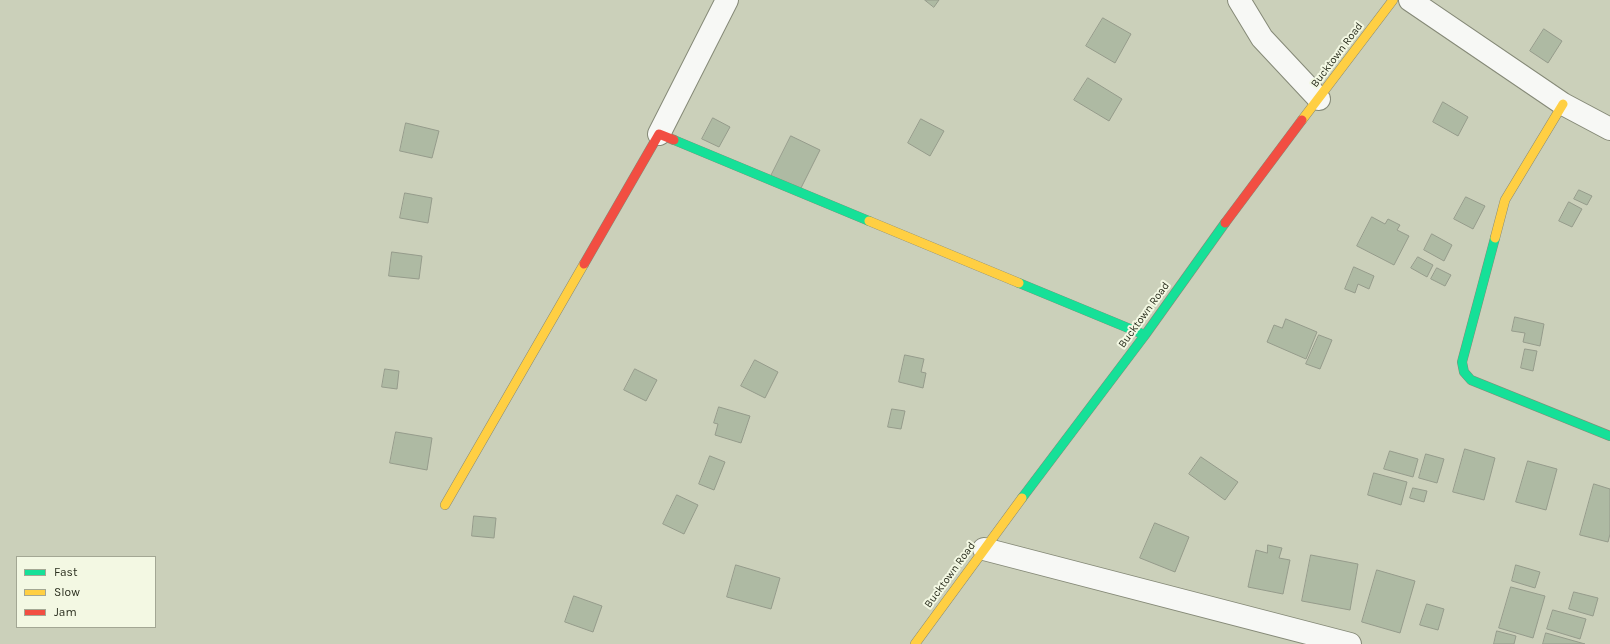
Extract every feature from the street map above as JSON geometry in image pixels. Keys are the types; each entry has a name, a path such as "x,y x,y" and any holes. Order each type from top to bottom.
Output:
{"street":[{"path":"445,505 659,134 727,0"},
{"path":"1239,0 1262,38 1319,99"},
{"name":"Bucktown Road","path":"915,644 984,549 1145,335 1201,255 1393,0"},
{"path":"1410,0 1563,104 1610,129"},
{"path":"1563,104 1505,200 1462,362 1464,372 1471,380 1610,436"},
{"path":"659,134 1145,335"},
{"path":"984,549 1350,644"}],"building":[{"path":"925,0 939,0 934,7"},
{"path":"1103,18 1131,34 1115,63 1086,46"},
{"path":"1544,29 1562,41 1548,63 1530,51"},
{"path":"1088,78 1122,99 1109,121 1074,100"},
{"path":"1443,102 1468,117 1458,136 1433,122"},
{"path":"713,118 730,127 719,147 702,139"},
{"path":"921,119 944,131 930,156 908,143"},
{"path":"406,123 439,131 432,158 400,151"},
{"path":"791,136 820,150 800,190 771,176"},
{"path":"1579,190 1592,196 1587,205 1574,199"},
{"path":"405,193 432,198 428,223 400,218"},
{"path":"1466,197 1485,206 1473,229 1454,219"},
{"path":"1569,202 1582,209 1572,227 1559,221"},
{"path":"1372,217 1385,224 1388,219 1400,225 1397,230 1409,236 1394,265 1357,246"},
{"path":"1432,234 1452,245 1444,261 1424,250"},
{"path":"392,252 422,256 419,279 389,276"},
{"path":"1418,257 1433,265 1427,277 1411,268"},
{"path":"1354,267 1374,276 1369,289 1358,284 1355,293 1345,289"},
{"path":"1437,268 1451,275 1445,286 1431,279"},
{"path":"1515,317 1544,324 1540,346 1523,342 1525,333 1512,331"},
{"path":"1286,319 1317,332 1306,359 1267,342 1274,325 1282,328"},
{"path":"1319,335 1332,340 1320,369 1306,364"},
{"path":"1525,349 1537,351 1533,371 1521,368"},
{"path":"905,355 924,359 921,372 926,373 923,388 899,382"},
{"path":"755,360 778,372 765,398 741,386"},
{"path":"385,369 399,371 397,389 382,387"},
{"path":"635,369 657,380 646,401 624,390"},
{"path":"719,407 750,416 741,443 715,435 718,424 714,423"},
{"path":"892,409 905,411 901,429 888,427"},
{"path":"396,432 432,438 427,470 390,463"},
{"path":"1465,449 1495,458 1484,500 1453,492"},
{"path":"1390,451 1418,459 1413,477 1384,469"},
{"path":"1426,454 1444,459 1437,483 1419,478"},
{"path":"710,456 725,462 714,490 699,484"},
{"path":"1201,457 1238,482 1225,500 1189,474"},
{"path":"1528,461 1557,469 1546,510 1516,502"},
{"path":"1374,473 1407,482 1401,505 1368,495"},
{"path":"1594,484 1610,489 1610,534 1608,542 1580,535"},
{"path":"1413,488 1427,491 1424,502 1410,498"},
{"path":"677,495 698,505 684,534 663,524"},
{"path":"474,516 496,518 494,538 472,536"},
{"path":"1155,523 1189,537 1175,572 1140,558"},
{"path":"1268,545 1282,548 1279,558 1290,560 1283,594 1248,587 1256,550 1267,553"},
{"path":"1311,555 1358,564 1350,610 1302,601"},
{"path":"736,565 780,578 771,609 727,597"},
{"path":"1516,565 1540,572 1535,588 1512,581"},
{"path":"1377,570 1415,581 1400,633 1362,622"},
{"path":"1511,587 1545,596 1533,638 1499,628"},
{"path":"1574,592 1598,598 1593,616 1569,609"},
{"path":"574,596 602,606 593,632 565,622"},
{"path":"1427,604 1444,609 1438,630 1420,625"},
{"path":"1553,610 1586,619 1580,639 1547,629"},
{"path":"1497,631 1516,636 1514,644 1494,644"},
{"path":"1546,633 1585,644 1543,644"}],"traffic: fast":[{"path":"674,140 869,221"},
{"path":"1022,498 1145,335 1225,223"},
{"path":"1495,238 1462,362 1464,372 1471,380 1610,436"},
{"path":"1019,283 1145,335"}],"traffic: slow":[{"path":"1302,120 1393,0"},
{"path":"1495,238 1505,200 1563,104"},
{"path":"869,221 1019,283"},
{"path":"445,505 584,264"},
{"path":"915,644 1022,498"}],"traffic: jam":[{"path":"1225,223 1302,120"},
{"path":"584,264 659,134 674,140"}]}
